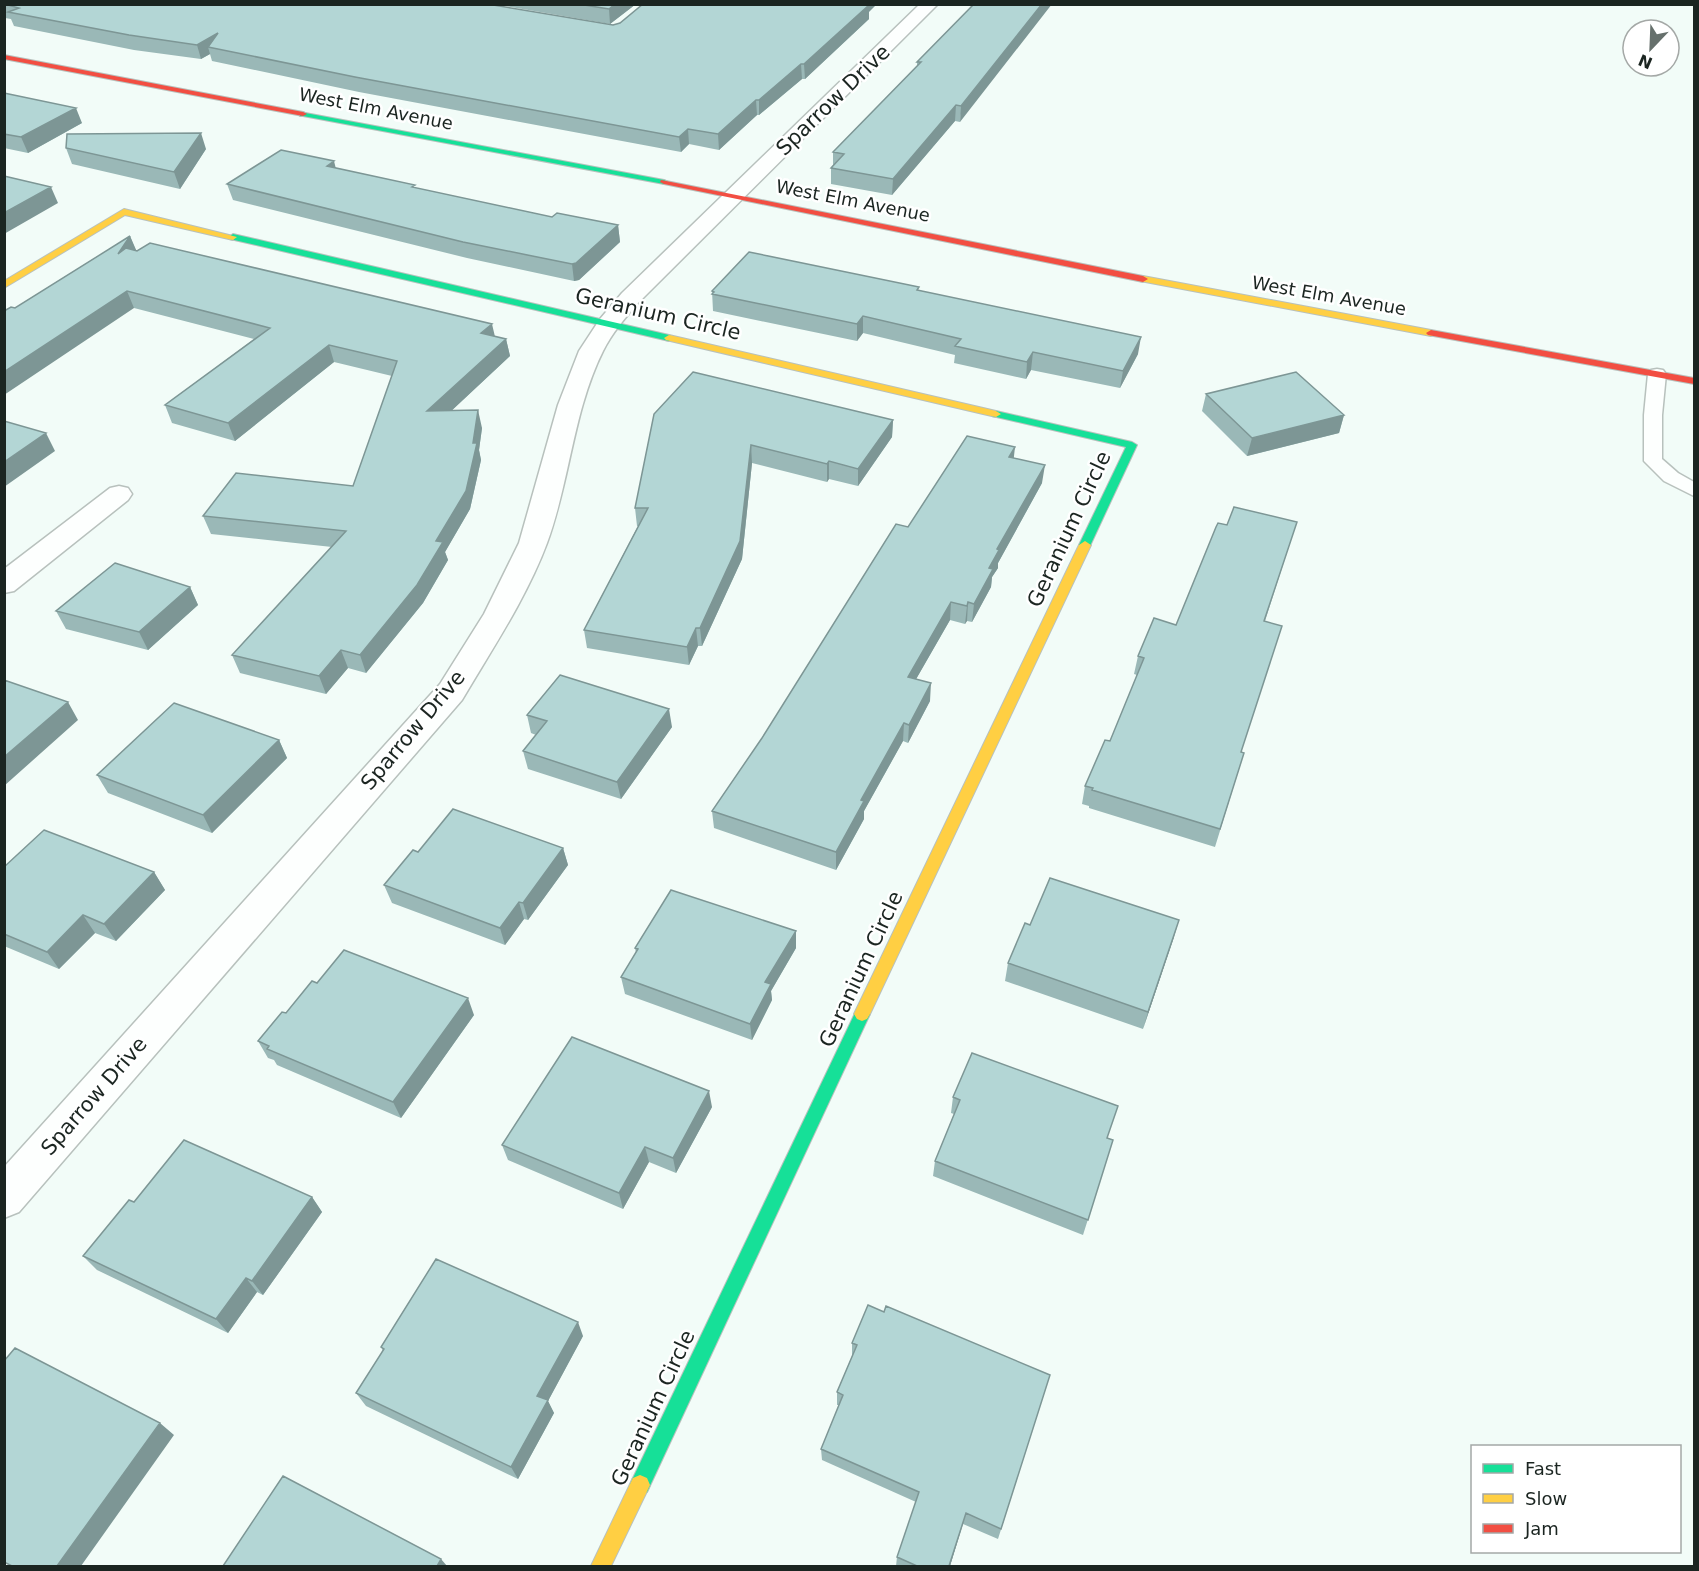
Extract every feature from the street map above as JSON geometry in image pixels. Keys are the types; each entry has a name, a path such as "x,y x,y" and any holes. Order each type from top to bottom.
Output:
{"street":[{"name":"Sparrow Drive","path":"4,1198 451,692 499,614 533,543 570,405 591,351 608,324 630,298 930,4"},
{"name":"West Elm Avenue","path":"4,57 735,196 1220,295 1695,381"},
{"name":"Geranium Circle","path":"4,285 124,212 1132,445 601,1566"},
{"path":"4,584 120,494"}],"lane":[{"path":"1657,374 1653,415 1653,461 1671,477 1695,490"}],"building":[{"path":"4,4 487,4 613,25 620,23 643,4 869,5 804,64 756,100 718,134 688,129 679,137 355,77 208,47 218,33 197,45 129,35 8,12 19,8"},
{"path":"578,4 615,4 609,9"},
{"path":"974,4 1042,4 961,106 956,105 893,179 831,168 844,154 833,152"},
{"path":"4,93 76,108 21,137 4,134"},
{"path":"201,133 174,172 66,148 67,134"},
{"path":"281,150 334,161 327,166 415,185 412,187 552,217 557,213 618,225 576,263 572,264 463,242 227,184"},
{"path":"4,176 51,187 4,213"},
{"path":"130,236 118,254 126,248 137,251 150,243 492,324 481,333 506,339 427,411 478,410 473,443 477,443 466,491 436,541 443,542 417,585 360,655 341,650 319,676 232,655 346,531 203,516 236,473 353,486 397,361 329,345 228,423 165,405 270,328 127,291 4,372 4,311 11,307 15,308"},
{"path":"749,252 919,287 917,290 1141,337 1123,371 1033,352 1027,362 955,346 961,339 863,316 857,324 712,294 714,292 712,291"},
{"path":"693,372 893,420 858,469 829,461 827,464 751,445 740,541 700,628 696,628 687,647 584,630 648,508 635,508 654,414"},
{"path":"1296,372 1344,415 1252,438 1206,394"},
{"path":"4,421 46,433 4,462"},
{"path":"967,436 1015,447 1009,457 1045,465 997,549 999,550 989,568 993,569 974,604 968,602 967,606 951,602 908,677 931,683 909,725 904,723 861,800 864,801 836,852 712,811 762,738 896,524 908,527"},
{"path":"1234,507 1297,522 1264,621 1282,626 1241,752 1244,753 1220,829 1085,786 1105,740 1110,741 1144,658 1138,656 1154,618 1176,625 1216,527 1218,523 1227,525"},
{"path":"115,563 190,587 139,632 56,611"},
{"path":"560,675 669,709 617,782 523,751 547,721 527,715"},
{"path":"4,680 68,702 4,757"},
{"path":"174,703 279,740 203,815 97,775"},
{"path":"453,809 563,848 523,903 519,902 500,928 384,885 413,850 418,852"},
{"path":"44,830 154,872 104,924 83,915 47,952 4,934 4,867"},
{"path":"1050,878 1179,920 1148,1012 1008,963 1025,923 1030,925"},
{"path":"671,890 796,931 765,982 771,984 750,1024 621,977 638,949 635,948"},
{"path":"344,950 468,998 393,1102 267,1049 269,1046 258,1041 282,1012 286,1013 312,981 317,983"},
{"path":"572,1037 709,1091 673,1158 645,1147 619,1193 502,1145"},
{"path":"972,1053 1118,1106 1107,1138 1113,1140 1088,1220 935,1161 960,1100 953,1097"},
{"path":"184,1140 312,1197 252,1281 246,1278 216,1319 83,1256 129,1200 134,1202"},
{"path":"436,1259 578,1322 537,1396 548,1400 511,1467 356,1393 384,1349 381,1347"},
{"path":"868,1305 884,1312 886,1306 1050,1375 1001,1529 966,1513 949,1566 917,1566 897,1557 919,1492 821,1449 843,1395 837,1392 857,1345 852,1343"},
{"path":"15,1348 160,1423 57,1566 12,1566 4,1562 4,1361"},
{"path":"283,1476 441,1559 437,1566 223,1566"}],"traffic: fast":[{"path":"303,114 664,182"},
{"path":"233,237 669,338"},
{"path":"996,414 1132,445 1085,545"},
{"path":"640,1485 862,1014"}],"traffic: slow":[{"path":"4,285 124,212 233,237"},
{"path":"1143,279 1431,333"},
{"path":"669,338 996,414"},
{"path":"862,1014 1085,545"},
{"path":"601,1566 640,1485"}],"traffic: jam":[{"path":"4,57 303,114"},
{"path":"664,182 1143,279"},
{"path":"1431,333 1694,381"}]}
